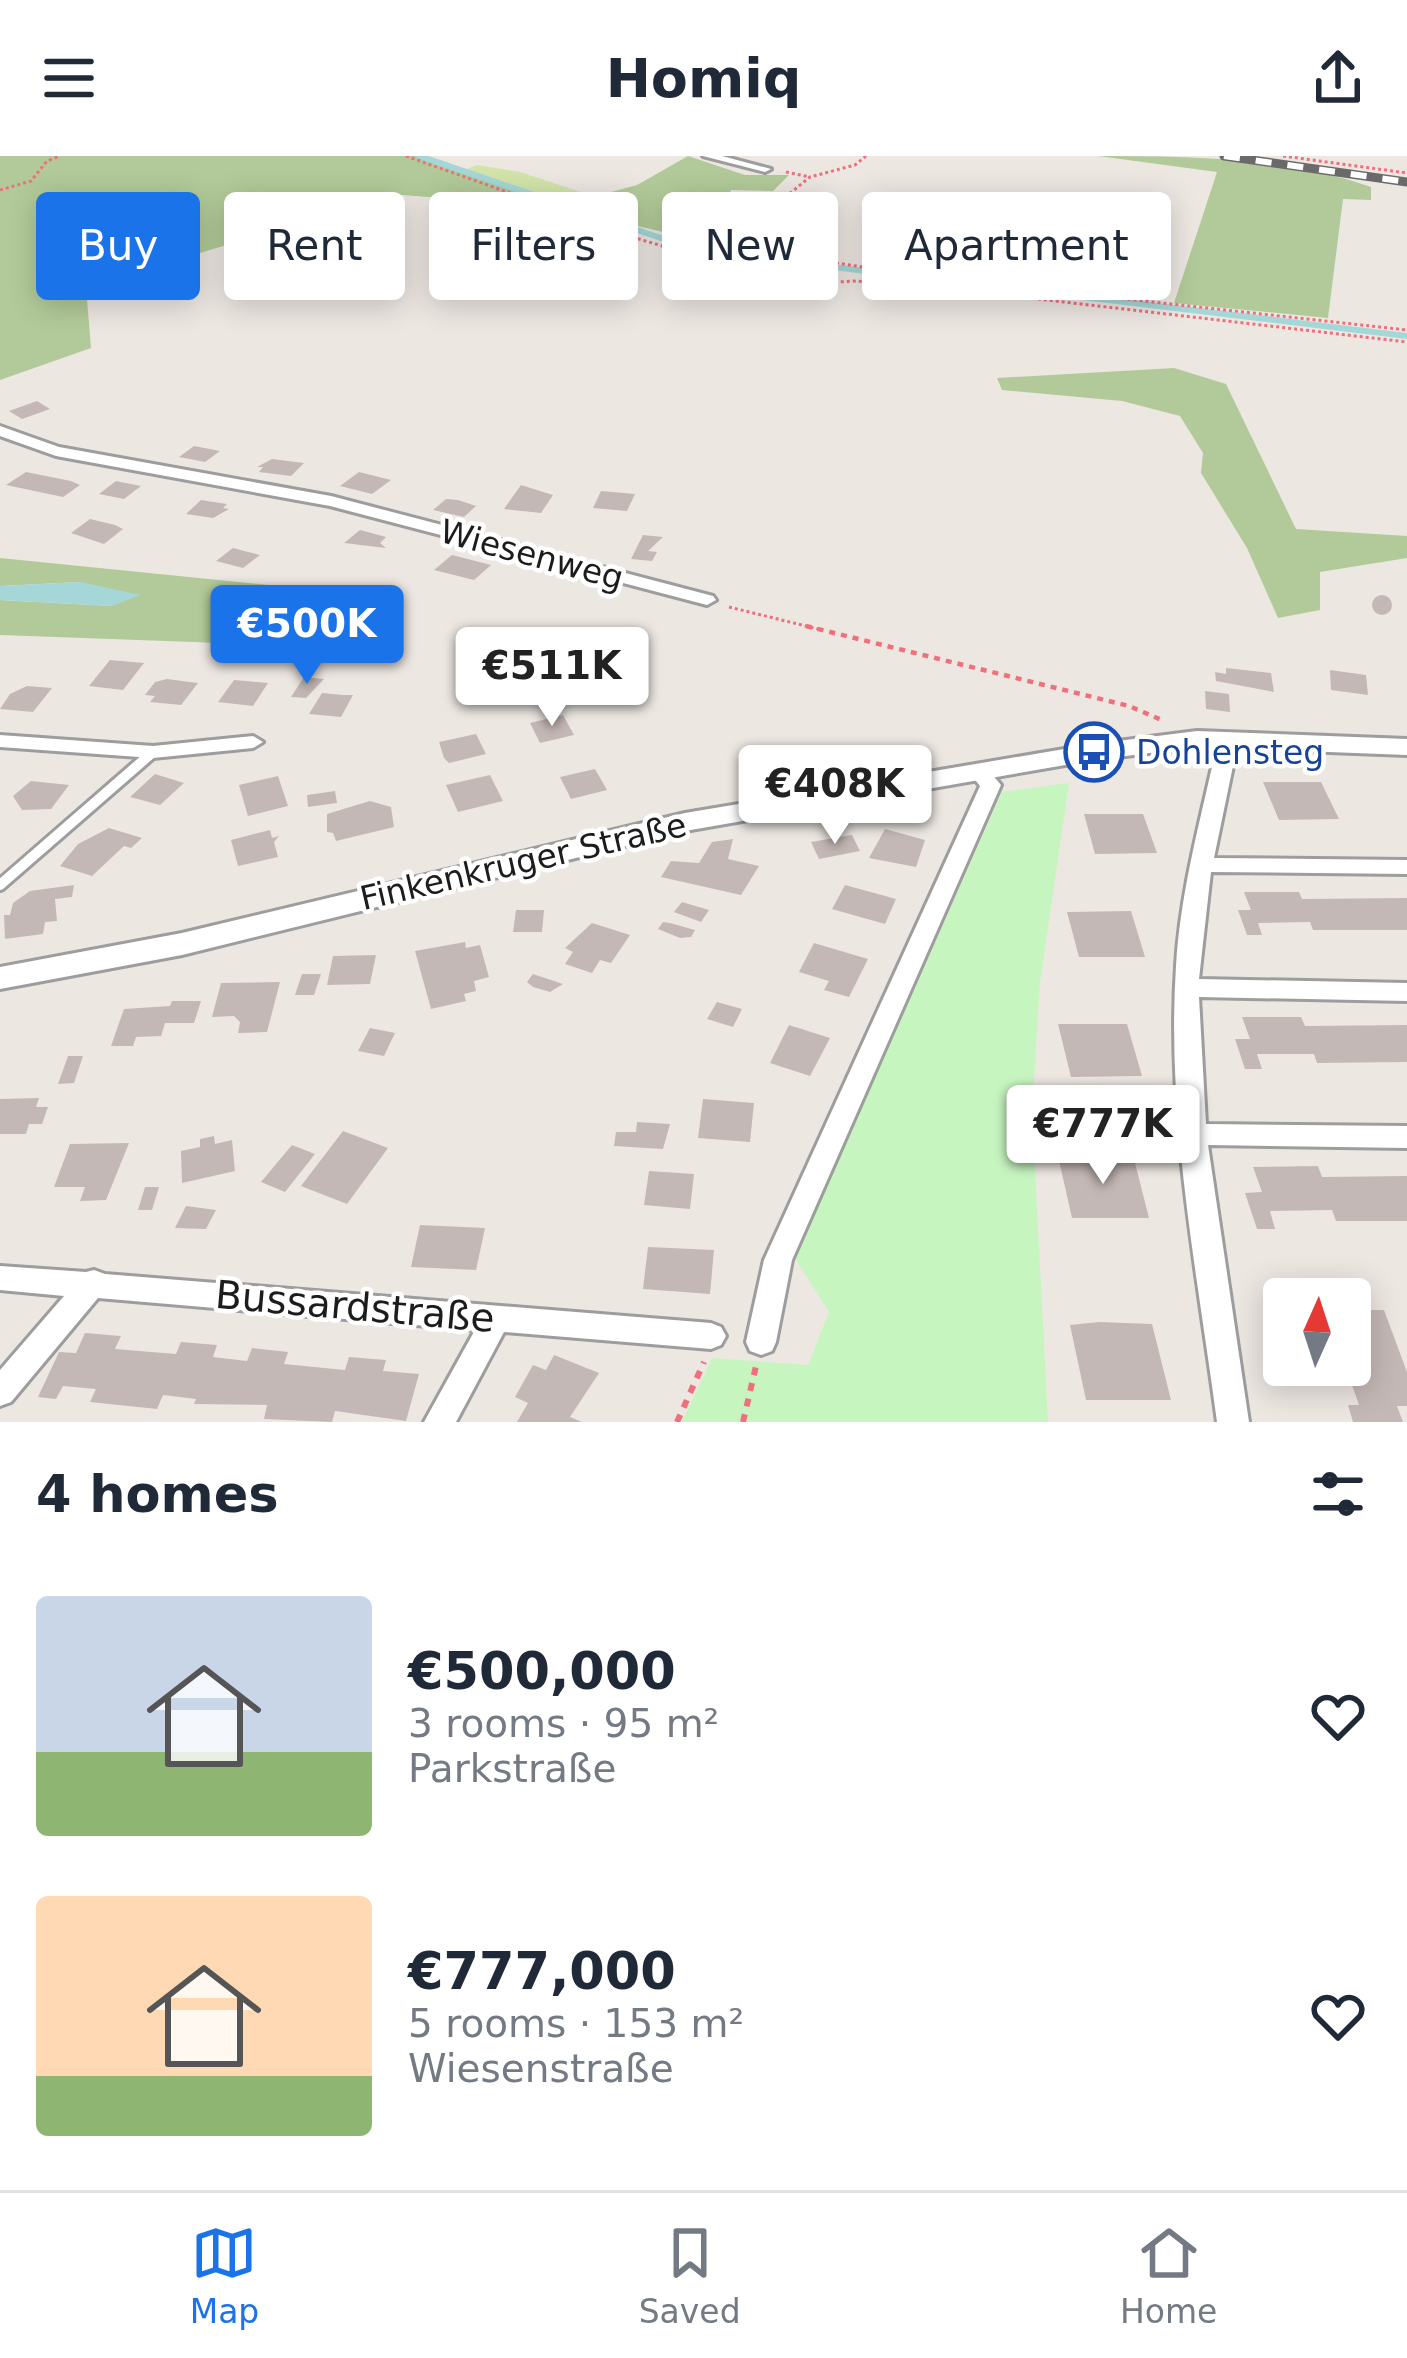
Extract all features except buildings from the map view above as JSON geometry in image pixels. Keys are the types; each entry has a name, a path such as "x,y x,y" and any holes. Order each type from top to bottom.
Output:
{"street":[{"path":"708,156 765,169"},
{"name":"Wiesenweg","path":"0,431 56,451 331,501 706,600"},
{"path":"1197,739 1223,766 1201,865 1186,988 1192,1134 1233,1422"},
{"name":"Finkenkruger Straße","path":"0,978 182,944 685,822 978,771 1197,739 1407,747"},
{"path":"0,741 152,752 253,742"},
{"path":"761,1342 778,1260 991,785 978,771"},
{"path":"1201,865 1407,867"},
{"path":"1186,988 1407,992"},
{"path":"1192,1134 1407,1137"},
{"name":"Bussardstraße","path":"0,1278 94,1282 711,1336"},
{"path":"0,1392 94,1282"},
{"path":"440,1422 496,1318"}],"lane":[{"path":"0,885 152,752"}],"path":[{"path":"0,190 31,181 47,161 60,156"},
{"path":"406,156 639,239 792,285 854,280 934,287 1407,342"},
{"path":"866,156 855,165 810,177 730,241 752,252 892,271 1407,330"},
{"path":"1283,156 1407,173"},
{"path":"765,169 810,177"},
{"path":"706,600 1129,706 1197,739"},
{"path":"677,1422 711,1336"},
{"path":"743,1422 761,1342"}],"green space":[{"path":"0,156 428,156 532,192 429,192 429,197 405,192 224,192 224,246 200,253 200,192 36,192 36,300 87,300 91,348 0,380"},
{"path":"688,156 745,175 789,175 773,191 662,192 662,232 638,226 638,192 611,192 637,185"},
{"path":"1098,156 1271,164 1371,187 1371,200 1343,199 1328,318 1174,303 1217,172"},
{"path":"477,165 520,172 581,192 531,192 464,170"},
{"path":"1174,368 1226,384 1296,529 1407,536 1407,558 1320,572 1320,610 1278,618 1247,548 1201,473 1203,453 1180,416 1122,401 1002,390 997,378"},
{"path":"0,558 359,594 277,645 0,635 0,600 112,606 80,582 0,586"},
{"path":"1069,783 1040,983 1032,1111 1048,1422 682,1422 712,1358 808,1365 829,1312 795,1258 1002,792"}],"water":[{"path":"80,582 141,595 112,606 0,600 0,586"}],"waterway":[{"path":"419,156 699,251 1407,336"}],"railway":[{"path":"1224,156 1407,182"}],"place":[{"name":"Dohlensteg","path":"1094,752"}]}
